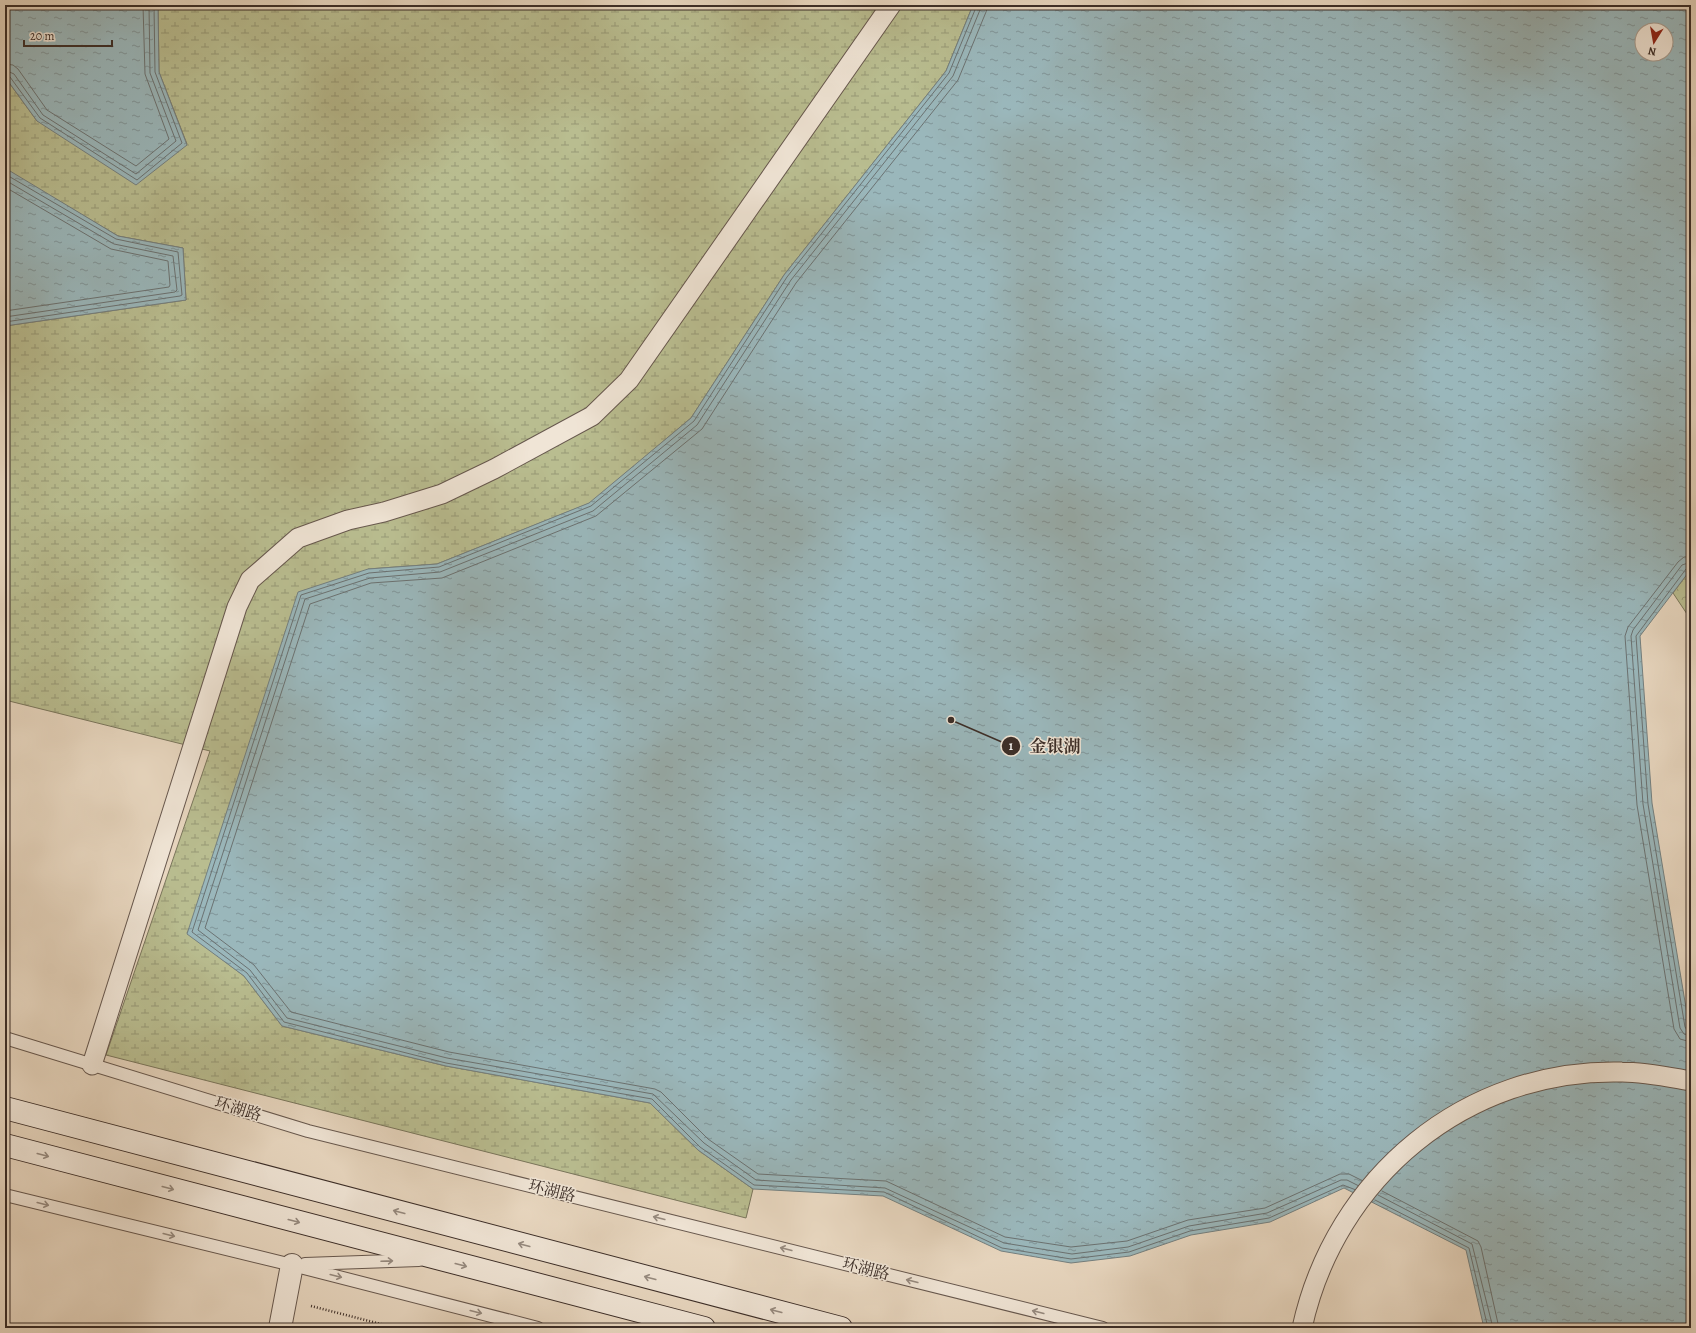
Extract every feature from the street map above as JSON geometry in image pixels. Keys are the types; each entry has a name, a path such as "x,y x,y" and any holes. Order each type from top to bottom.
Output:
{"main road":[{"path":"5,1108 841,1328"},
{"path":"5,1145 704,1328"},
{"path":"280,1328 292,1265"}],"street":[{"path":"92,1065 237,607 250,580 298,538 348,520 384,512 442,494 494,469 592,416 628,380 891,5"},
{"path":"1302,1328 1318,1275 1332,1243 1350,1213 1370,1186 1385,1170 1421,1138 1450,1118 1489,1098 1537,1082 1586,1073 1622,1072 1658,1075 1691,1081"}],"lane":[{"name":"环湖路","path":"5,1038 308,1131 1103,1328"},
{"path":"5,1195 292,1265 538,1328"},
{"path":"292,1265 438,1259"}],"path":[{"path":"285,1299 396,1328"}],"green space":[{"path":"158,5 973,5 946,71 784,275 691,418 590,503 437,564 368,569 187,933 244,976 282,1026 446,1066 650,1103 698,1150 753,1189 746,1218 106,1055 210,751 5,700 5,326 186,300 183,248 118,236 6,170 5,77 37,121 187,144 159,72"},
{"path":"1691,569 1691,620 1673,593"}],"water":[{"path":"5,5 158,5 159,72 187,145 136,185 37,121 5,77"},
{"path":"973,5 1691,5 1691,569 1640,636 1652,803 1691,1038 1691,1328 1484,1328 1466,1250 1344,1188 1270,1222 1191,1235 1130,1256 1071,1263 1001,1251 883,1196 753,1189 698,1150 650,1103 446,1066 282,1026 244,976 187,934 298,592 368,569 437,564 589,503 691,418 784,275 946,71"},
{"path":"5,168 118,236 183,248 186,300 5,326"}],"place":[{"name":"金银湖","path":"951,720"}]}
